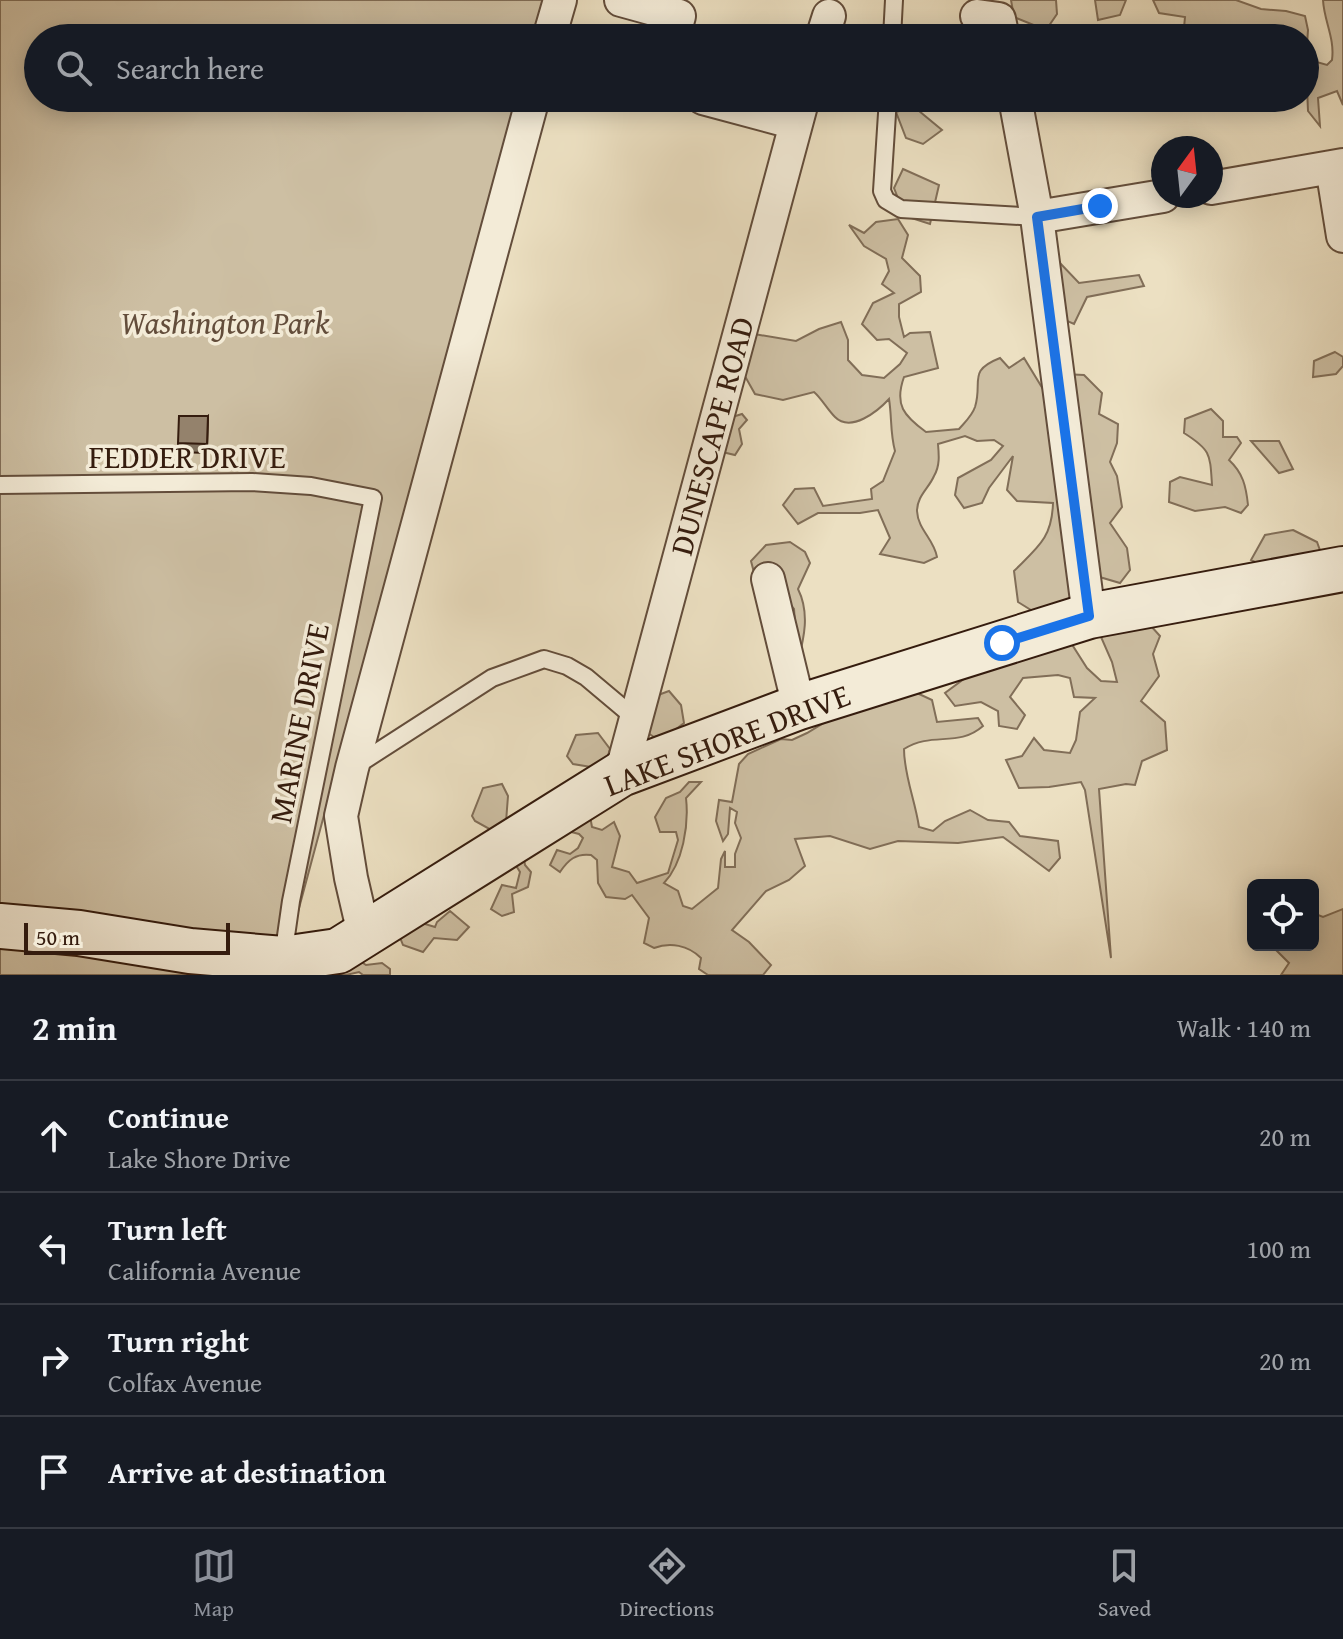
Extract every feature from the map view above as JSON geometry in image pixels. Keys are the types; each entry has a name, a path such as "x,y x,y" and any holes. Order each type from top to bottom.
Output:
{"street":[{"path":"553,24 560,0"},
{"path":"621,0 679,16 677,24"},
{"path":"977,16 999,19 1000,24"},
{"path":"364,934 341,816 529,112"},
{"name":"DUNESCAPE ROAD","path":"621,774 799,112"},
{"path":"1018,112 1037,217 1089,616"},
{"path":"1223,186 1338,166 1343,236"},
{"path":"1037,217 1151,198"},
{"name":"LAKE SHORE DRIVE","path":"0,926 79,933 283,967 338,951 621,774 799,707 1089,616 1343,569"},
{"path":"768,579 799,707"}],"lane":[{"path":"893,24 894,0"},
{"path":"887,112 882,191 886,200 901,209 1037,217"},
{"name":"FEDDER DRIVE","path":"0,485 252,482 311,486 373,498"},
{"name":"MARINE DRIVE","path":"283,967 291,901 373,498"},
{"path":"352,768 492,678 544,659 567,666 586,677 636,719"}],"green space":[{"name":"Washington Park","path":"0,0 543,0 536,24 24,24 24,112 513,112 281,975 0,975"},
{"path":"1011,0 1056,0 1057,14 1050,24 1031,24 1014,17"},
{"path":"1095,0 1126,0 1120,15 1098,20"},
{"path":"1153,0 1236,0 1261,9 1305,16 1307,24 1184,24 1185,17 1159,13"},
{"path":"1323,0 1343,0 1343,105 1337,91 1319,98 1319,63 1327,65 1332,60 1333,52"},
{"path":"896,112 920,112 942,130 923,144 906,138"},
{"path":"1309,112 1319,112 1320,126"},
{"path":"903,169 939,185 930,224 905,216 894,188"},
{"path":"898,219 908,235 902,258 920,276 921,292 899,304 904,337 910,333 930,332 938,368 904,377 900,395 903,409 926,432 959,429 975,407 980,372 1000,358 1009,368 1024,358 1046,394 1063,374 1084,375 1102,393 1099,414 1118,424 1117,443 1110,462 1117,476 1122,507 1110,523 1127,548 1130,570 1120,583 1096,576 1070,605 1044,618 1018,602 1014,571 1047,534 1053,503 1017,501 1007,490 1013,456 989,488 982,503 964,508 955,495 958,478 991,460 1003,446 994,440 977,441 965,436 938,444 937,468 921,496 917,511 920,524 937,557 924,563 880,554 890,538 878,510 818,513 798,524 783,505 795,489 814,488 823,506 872,499 871,489 883,481 895,451 889,399 871,414 849,423 835,417 814,392 783,400 755,394 742,371 754,334 796,341 841,322 848,340 848,360 862,375 884,378 907,353 889,339 877,340 862,324 873,303 894,293 882,284 889,271 886,259 864,246 849,225 864,233 876,222"},
{"path":"1059,262 1079,283 1139,275 1144,286 1087,297 1074,324 1042,310"},
{"path":"1335,352 1343,357 1343,366 1336,374 1313,377 1314,361"},
{"path":"1211,409 1223,421 1223,437 1237,437 1241,443 1229,460 1241,475 1246,492 1248,505 1241,513 1225,507 1195,511 1169,502 1170,482 1180,477 1212,485 1207,454 1184,433 1185,419"},
{"path":"742,414 747,420 739,429 742,444 735,455 718,451 729,418"},
{"path":"1251,441 1279,441 1293,469 1279,473"},
{"path":"1293,530 1317,542 1322,556 1275,572 1251,560 1265,535"},
{"path":"790,542 805,552 810,563 798,589 805,616 798,662 794,609 787,601 757,584 751,561 766,545"},
{"path":"1122,626 1151,626 1160,636 1153,654 1159,676 1141,701 1165,722 1167,750 1142,761 1135,785 1099,789 1111,958 1085,790 1081,782 1019,788 1006,760 1022,756 1034,738 1044,750 1070,753 1076,740 1080,712 1095,698 1074,697 1070,678 1058,675 1023,678 1010,697 1025,715 1017,729 999,726 998,711 981,702 955,706 945,693 980,667 1071,643 1087,668 1101,681 1117,682 1101,637"},
{"path":"902,686 932,700 937,722 978,718 983,726 964,736 925,741 904,749 919,827 933,831 945,821 970,810 988,820 1009,822 1020,836 1058,841 1060,858 1049,871 1003,837 958,843 898,841 870,849 830,836 795,839 805,866 789,880 766,891 732,930 749,942 771,965 763,975 708,975 699,969 701,958 690,950 672,945 654,948 644,943 649,918 632,895 625,899 606,897 598,883 597,860 591,855 573,858 560,872 550,865 557,850 570,854 578,848 583,838 567,831 588,805 592,827 602,830 614,822 620,836 612,867 629,872 637,883 668,873 678,840 676,832 660,832 655,817 666,798 680,792 689,782 701,782 686,798 683,843 676,865 664,883 678,891 683,906 692,909 718,888 721,859 725,851 725,867 735,867 735,854 741,838 735,823 737,812 730,808 728,834 723,841 716,821 719,800 732,802 739,764 748,754 781,739 792,740"},
{"path":"669,691 681,705 684,723 671,733 654,737 642,729 650,698"},
{"path":"598,733 610,749 606,762 597,768 573,764 567,756 576,735"},
{"path":"502,784 508,796 505,835 522,846 525,865 531,872 528,887 512,894 514,912 502,916 491,909 502,885 516,888 520,872 495,832 472,816 483,788"},
{"path":"1343,909 1343,975 1281,975 1289,963 1277,951 1319,951 1319,915 1323,917"},
{"path":"450,911 469,927 457,940 434,938 423,952 403,945 397,930 412,920 435,927"},
{"path":"357,959 366,965 382,963 390,969 390,975 363,975 359,972 346,975 301,975 336,974 336,968"}],"building":[{"path":"179,416 208,416 207,444 178,443"}],"route":[{"path":"1002,643 1089,616 1037,217 1100,206"}]}
